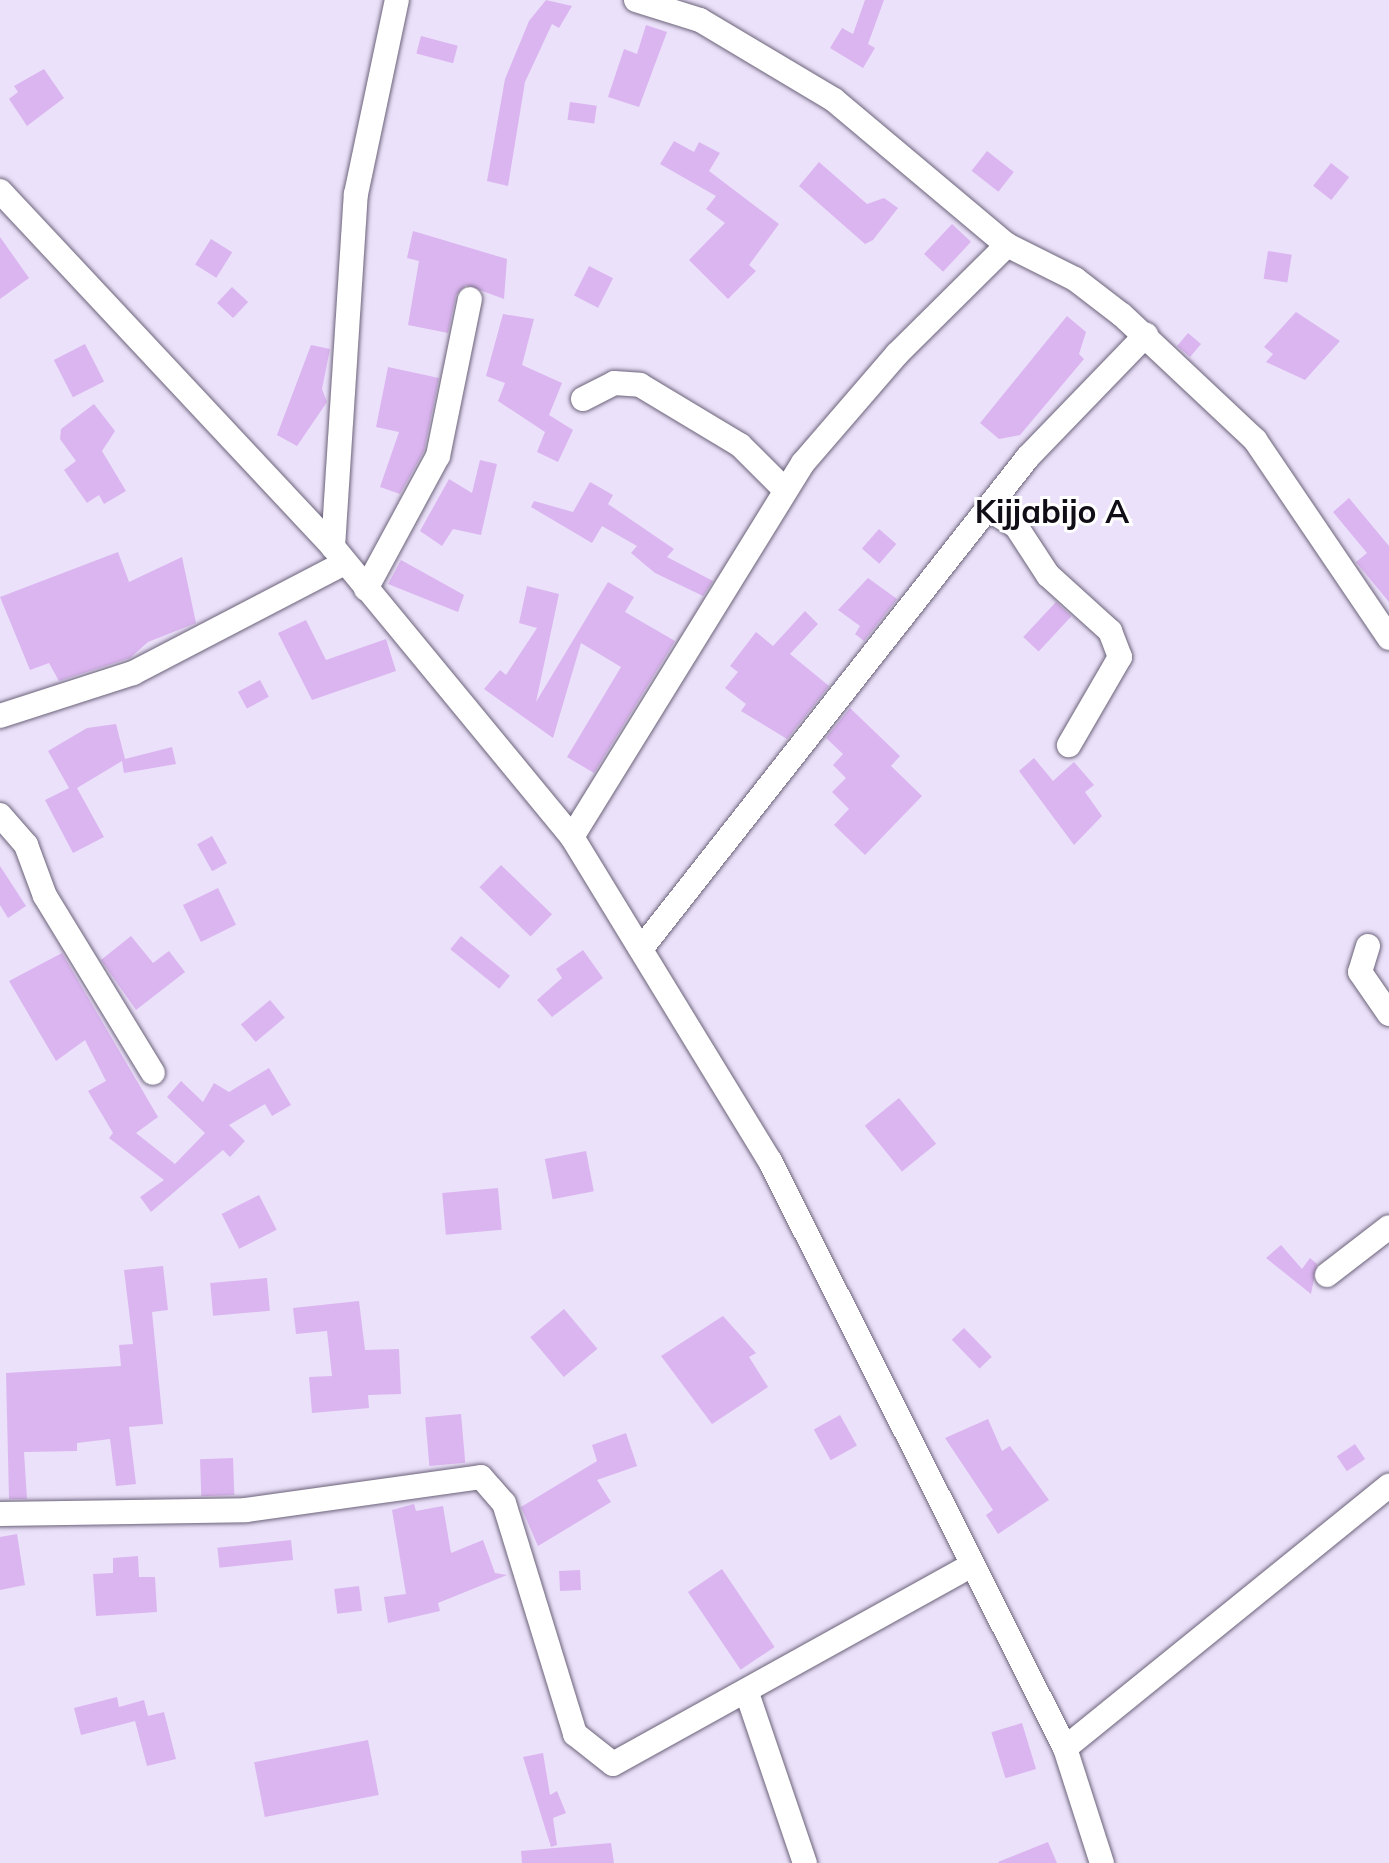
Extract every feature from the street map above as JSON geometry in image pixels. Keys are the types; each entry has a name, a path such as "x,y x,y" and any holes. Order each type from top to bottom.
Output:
{"street":[{"path":"339,555 356,194 397,0"},
{"path":"636,0 700,20 834,100 1007,245 1075,279 1146,335 1255,440 1389,638"},
{"path":"0,191 339,555 572,837 770,1161 970,1566 1065,1748 1102,1863"},
{"path":"572,837 784,489 897,354 1007,245"},
{"path":"366,589 438,456 470,299"},
{"path":"641,949 1059,421 1146,335"},
{"path":"583,399 614,383 640,385 740,445 784,489"},
{"path":"990,510 1016,526 1048,575 1110,631 1120,657 1069,745"},
{"path":"0,716 133,673 339,555"},
{"path":"0,815 26,845 45,896 153,1073"},
{"path":"1368,946 1360,972 1389,1014"},
{"path":"1327,1275 1389,1227"},
{"path":"0,1514 246,1510 481,1477 500,1492 528,1601 563,1681 562,1704 595,1756 613,1764 634,1758 970,1566"},
{"path":"1065,1748 1389,1486"},
{"path":"747,1693 805,1863"}],"building":[{"path":"546,0 572,6 559,28 552,24 525,82 508,186 487,181 505,79 529,21"},
{"path":"865,0 884,0 868,44 875,48 863,68 830,48 842,28 853,34"},
{"path":"646,25 667,32 639,107 608,97 624,49 637,54"},
{"path":"421,36 458,46 453,63 416,53"},
{"path":"44,69 64,98 27,126 9,99 18,92 14,86"},
{"path":"570,102 597,106 594,124 567,120"},
{"path":"674,141 694,152 699,142 720,153 709,171 779,224 749,265 756,271 728,299 689,260 725,223 706,209 716,196 660,164"},
{"path":"987,151 1014,172 998,192 972,171"},
{"path":"819,162 867,204 884,198 898,208 873,240 865,244 799,186"},
{"path":"1331,163 1349,177 1331,200 1313,186"},
{"path":"952,224 971,242 943,272 924,254"},
{"path":"413,231 507,259 504,299 466,285 456,295 448,333 408,325 419,261 407,258"},
{"path":"0,237 29,278 0,299"},
{"path":"211,239 232,252 216,278 195,264"},
{"path":"1268,251 1292,255 1287,282 1264,279"},
{"path":"589,266 613,278 598,308 574,295"},
{"path":"232,287 248,302 233,318 217,303"},
{"path":"1296,312 1340,341 1305,380 1266,362 1273,354 1264,347"},
{"path":"503,314 534,319 522,365 562,383 549,415 573,430 558,462 537,452 545,432 498,401 505,383 486,376"},
{"path":"1067,316 1086,332 1079,354 1084,359 1020,435 999,439 980,423"},
{"path":"1188,333 1201,344 1190,357 1177,346"},
{"path":"85,344 104,381 73,397 54,360"},
{"path":"311,345 330,349 322,389 327,402 297,446 277,435"},
{"path":"388,367 439,378 424,451 400,494 380,487 399,432 376,427"},
{"path":"94,404 115,431 102,451 126,491 104,504 99,495 87,503 64,470 76,461 60,439 61,429"},
{"path":"480,460 497,464 481,535 453,529 442,546 420,531 449,479 472,493"},
{"path":"590,482 613,495 608,504 674,549 667,557 713,581 703,596 655,573 631,553 637,546 602,526 592,543 531,507 534,501 573,512"},
{"path":"1349,498 1389,546 1389,602 1356,562 1367,553 1333,512"},
{"path":"879,529 896,544 879,564 862,549"},
{"path":"118,552 129,582 182,557 196,623 148,642 130,658 59,681 49,663 30,670 0,597"},
{"path":"401,560 464,595 458,612 388,584"},
{"path":"868,578 897,599 864,641 855,634 860,626 838,610"},
{"path":"608,582 634,597 625,612 675,641 594,773 567,757 621,667 581,643 553,738 484,689 500,670 506,675 537,628 519,623 527,586 559,594 536,702"},
{"path":"1056,602 1071,616 1039,651 1023,637"},
{"path":"805,611 818,624 790,654 829,686 787,739 741,711 746,704 725,688 738,672 730,666 756,632 773,646"},
{"path":"306,620 326,660 386,639 396,671 312,700 278,633"},
{"path":"260,680 269,697 247,709 238,692"},
{"path":"850,708 900,756 891,766 922,796 865,855 834,825 849,809 832,792 846,778 833,765 843,754 826,738"},
{"path":"116,724 125,759 172,747 176,764 124,773 122,761 77,788 104,837 73,853 45,800 69,788 48,751 87,728"},
{"path":"1034,758 1053,781 1074,762 1094,785 1085,792 1102,816 1074,845 1019,771"},
{"path":"212,836 227,863 212,871 197,844"},
{"path":"501,865 552,914 531,937 479,887"},
{"path":"0,866 26,906 8,918 0,905"},
{"path":"218,888 236,925 201,942 183,905"},
{"path":"131,936 153,963 169,951 185,972 136,1010 101,960"},
{"path":"461,936 510,976 499,989 450,949"},
{"path":"583,950 603,978 552,1017 537,1000 562,978 556,969"},
{"path":"62,953 158,1117 136,1133 175,1164 205,1133 167,1097 181,1081 203,1102 214,1083 229,1092 269,1068 291,1105 272,1116 265,1104 229,1125 245,1141 230,1157 223,1150 151,1212 140,1197 164,1180 109,1138 113,1133 88,1091 106,1081 85,1040 56,1061 9,981"},
{"path":"270,1000 285,1018 256,1042 241,1024"},
{"path":"899,1098 936,1144 902,1172 865,1126"},
{"path":"586,1151 594,1191 553,1199 545,1159"},
{"path":"498,1188 502,1230 446,1235 442,1193"},
{"path":"259,1195 277,1230 239,1249 222,1214"},
{"path":"1281,1245 1302,1269 1310,1258 1317,1264 1311,1294 1266,1258"},
{"path":"163,1266 168,1310 152,1312 163,1424 129,1427 136,1484 116,1486 110,1439 77,1443 77,1451 24,1452 27,1499 9,1499 6,1373 121,1366 119,1345 133,1344 124,1270"},
{"path":"267,1278 270,1311 213,1316 210,1283"},
{"path":"359,1301 365,1350 399,1349 401,1394 368,1395 369,1408 312,1413 309,1377 332,1376 327,1331 296,1334 293,1308"},
{"path":"564,1309 597,1349 564,1377 530,1337"},
{"path":"723,1316 756,1353 749,1357 768,1387 712,1424 661,1356"},
{"path":"964,1328 992,1357 980,1369 952,1340"},
{"path":"461,1414 465,1463 429,1466 425,1417"},
{"path":"840,1415 857,1446 831,1460 814,1430"},
{"path":"988,1419 1002,1451 1010,1446 1049,1500 998,1534 986,1515 993,1510 945,1438"},
{"path":"626,1433 637,1466 597,1480 611,1502 538,1546 521,1507 597,1461 592,1445"},
{"path":"1355,1444 1365,1459 1347,1471 1337,1456"},
{"path":"233,1458 234,1495 201,1496 200,1459"},
{"path":"414,1504 416,1511 443,1506 451,1553 483,1540 495,1573 507,1575 438,1603 440,1611 388,1623 384,1597 406,1594 392,1510"},
{"path":"17,1534 25,1585 0,1590 0,1537"},
{"path":"291,1540 293,1560 219,1568 217,1548"},
{"path":"138,1556 139,1577 155,1577 157,1612 96,1616 93,1574 113,1573 113,1558"},
{"path":"722,1569 775,1647 741,1670 688,1592"},
{"path":"580,1570 581,1590 560,1591 559,1571"},
{"path":"359,1586 362,1611 337,1614 334,1589"},
{"path":"117,1697 119,1707 144,1700 148,1716 164,1712 176,1759 147,1766 135,1721 81,1735 74,1708"},
{"path":"1022,1723 1036,1769 1005,1778 991,1732"},
{"path":"368,1740 379,1795 265,1817 254,1762"},
{"path":"543,1753 550,1795 557,1791 566,1813 553,1818 557,1845 551,1847 523,1757"},
{"path":"1048,1842 1057,1863 998,1862"},
{"path":"611,1843 614,1863 522,1863 521,1851"}],"district":[{"name":"Kijjabijo A","path":"1052,511"}]}
